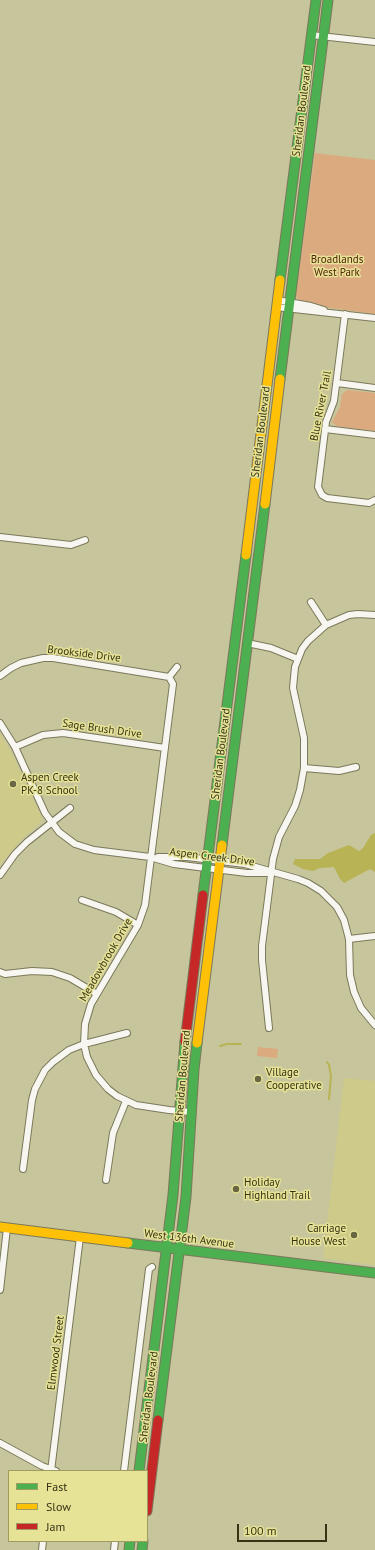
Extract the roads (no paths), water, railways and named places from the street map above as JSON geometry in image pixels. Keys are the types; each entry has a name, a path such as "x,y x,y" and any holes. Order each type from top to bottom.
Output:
{"main road":[{"name":"Sheridan Boulevard","path":"139,1470 175,1174 187,1018 244,557 316,0"},
{"name":"Sheridan Boulevard","path":"148,1496 187,1178 195,1062 255,573 328,0"},
{"name":"West 136th Avenue","path":"4,1228 375,1273"}],"street":[{"path":"311,35 375,42"},
{"path":"277,304 331,313 375,318"},
{"name":"Blue River Trail","path":"345,314 337,383 334,401 327,415 318,487 322,498 369,503 375,500"},
{"path":"337,383 375,388"},
{"path":"325,429 375,435"},
{"path":"0,537 71,544 85,540"},
{"path":"310,602 326,625"},
{"path":"270,1028 262,960 262,946 271,873 276,846 295,806 304,768 304,738 293,688 293,678 298,659 308,641 326,625 348,615 375,614"},
{"path":"247,643 271,648 298,659"},
{"name":"Brookside Drive","path":"0,676 21,663 43,658 68,660 169,677"},
{"path":"169,677 177,667"},
{"name":"Meadowbrook Drive","path":"169,677 173,684 145,905 138,925 91,1004 86,1018 84,1044 87,1057 96,1075 108,1089 126,1101 136,1105 191,1112"},
{"name":"Aspen Creek Drive","path":"0,723 15,747 44,813 50,822 67,838 84,847 94,850 150,857 174,864 219,865 247,873 271,873 308,883 325,894 342,915 349,939 350,975 354,992 361,1008 375,1025"},
{"name":"Sage Brush Drive","path":"15,747 43,735 63,733 165,748"},
{"path":"304,768 339,771 356,767"},
{"path":"0,876 5,867 23,846 50,822 70,808"},
{"path":"82,900 116,912 138,925"},
{"path":"349,939 375,936"},
{"path":"0,972 5,974 32,971 52,972 70,978 97,994"},
{"path":"24,1170 32,1100 39,1080 45,1070 69,1050 84,1044 127,1033"},
{"path":"106,1180 113,1133 126,1101"},
{"path":"0,1290 4,1228"},
{"name":"Elmwood Street","path":"53,1470 80,1237"},
{"name":"Sheridan Boulevard","path":"124,1470 149,1269 152,1267"},
{"path":"0,1443 51,1470"}],"waterway":[{"path":"220,1046 227,1044 241,1044"},
{"path":"327,1062 331,1076 329,1099"}],"place":[{"name":"Aspen Creek PK-8 School","path":"13,784"},
{"name":"Village Cooperative","path":"258,1079"},
{"name":"Holiday Highland Trail","path":"236,1189"},
{"name":"Carriage House West","path":"354,1235"}],"park label":[{"name":"Broadlands West Park","path":"337,266"}]}
